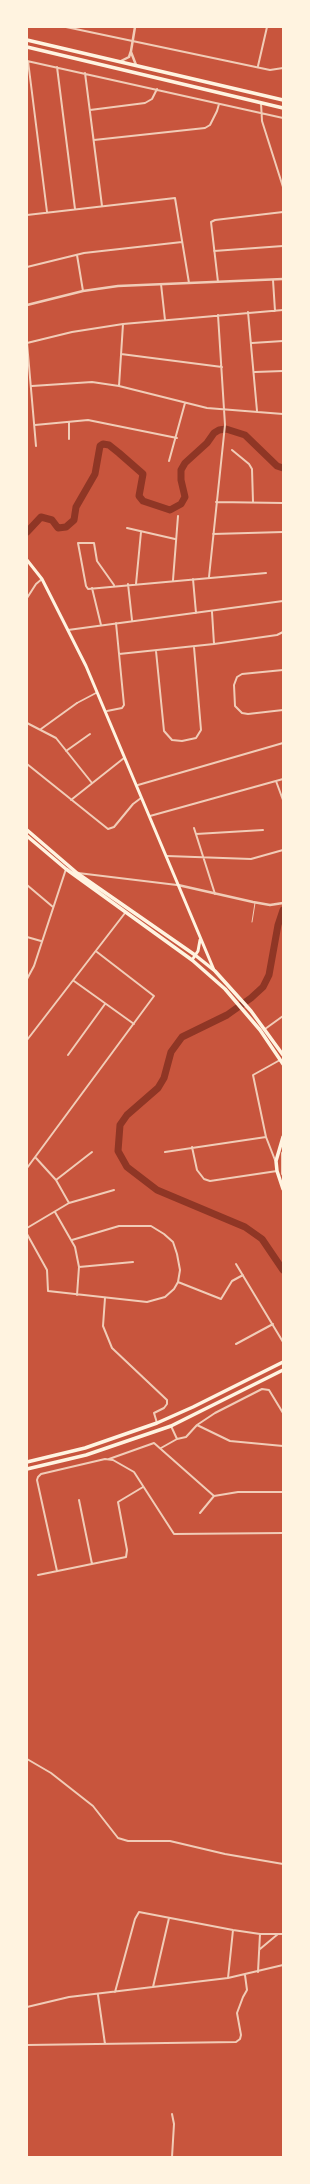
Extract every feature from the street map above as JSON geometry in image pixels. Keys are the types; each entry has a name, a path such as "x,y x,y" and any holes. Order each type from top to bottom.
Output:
{"main road":[{"path":"27,40 283,100"},
{"path":"27,47 283,108"},
{"path":"27,560 42,579 107,711 167,856 177,885 215,971"},
{"path":"27,830 77,873 195,955 215,971 251,1010 283,1056"},
{"path":"27,836 66,869 192,960 225,989 247,1014 282,1062"},
{"path":"192,960 200,939"},
{"path":"283,1136 276,1161 277,1171 283,1189"},
{"path":"283,1153 283,1174"},
{"path":"27,1462 91,1446 157,1423 193,1407 283,1362"},
{"path":"27,1469 86,1455 170,1426 283,1370"}],"street":[{"path":"66,27 258,66 270,70 283,68"},
{"path":"121,61 129,57 135,27"},
{"path":"258,66 266,27"},
{"path":"131,51 136,65"},
{"path":"47,212 27,61 283,118"},
{"path":"57,67 75,209"},
{"path":"85,73 102,206"},
{"path":"90,110 145,103 152,99 157,89"},
{"path":"261,103 262,114 283,187"},
{"path":"94,140 205,128 210,125 218,111 219,104"},
{"path":"27,215 175,198 189,283"},
{"path":"218,283 211,222 215,220 283,212"},
{"path":"27,266 77,255 182,242"},
{"path":"214,251 283,246"},
{"path":"77,255 83,292"},
{"path":"273,279 275,310"},
{"path":"27,304 83,292 161,284 218,283 283,279"},
{"path":"161,284 165,320"},
{"path":"36,446 32,386 27,343 72,332 123,324 283,310"},
{"path":"248,312 255,372 257,411"},
{"path":"209,577 225,425 218,315"},
{"path":"118,386 123,324"},
{"path":"252,343 283,341"},
{"path":"121,354 222,367"},
{"path":"255,372 283,371"},
{"path":"32,386 92,382 118,386 185,403 225,410 257,411 283,414"},
{"path":"169,460 185,403"},
{"path":"35,424 88,420 176,438"},
{"path":"69,422 70,439"},
{"path":"232,450 249,464 252,469 253,502"},
{"path":"216,502 283,503"},
{"path":"173,580 178,516"},
{"path":"126,528 175,539"},
{"path":"136,584 141,532"},
{"path":"213,534 283,532"},
{"path":"114,585 97,561 94,543 78,543 86,586 88,588 266,573"},
{"path":"27,598 36,584 42,579"},
{"path":"193,579 196,613"},
{"path":"128,584 132,621"},
{"path":"92,588 101,625"},
{"path":"68,630 212,612 283,601"},
{"path":"212,612 214,644"},
{"path":"107,711 122,708 124,705 116,623"},
{"path":"119,654 194,647 276,635 283,632"},
{"path":"156,651 164,731 166,735 173,740 186,741 198,737 202,727 194,647"},
{"path":"283,670 242,674 236,679 234,684 235,706 242,713 248,714 283,710"},
{"path":"41,728 77,702 98,693"},
{"path":"27,723 41,728 56,738 92,783"},
{"path":"66,751 90,734"},
{"path":"138,785 283,743"},
{"path":"71,800 125,757"},
{"path":"27,764 104,828 110,829 135,802 143,797"},
{"path":"150,816 283,779"},
{"path":"276,781 283,800"},
{"path":"194,828 215,894"},
{"path":"196,834 263,830"},
{"path":"167,856 252,859 283,850"},
{"path":"27,979 34,966 66,869"},
{"path":"77,873 177,885 255,903 270,905 283,903"},
{"path":"27,885 53,907"},
{"path":"27,1040 126,912"},
{"path":"27,937 41,941"},
{"path":"27,1168 154,996 96,952"},
{"path":"74,981 134,1024"},
{"path":"68,1054 105,1004"},
{"path":"265,1029 283,1016"},
{"path":"276,1161 266,1137 253,1075 282,1062"},
{"path":"165,1152 266,1137"},
{"path":"192,1148 197,1170 204,1179 210,1180 277,1171"},
{"path":"56,1180 92,1152"},
{"path":"35,1158 56,1180 70,1203"},
{"path":"27,1228 70,1203 114,1190"},
{"path":"55,1212 72,1240 79,1267 77,1295"},
{"path":"27,1234 47,1270 48,1291 147,1302 157,1301 174,1289 178,1282 180,1270 177,1254 172,1242 164,1234 151,1226 119,1226 72,1240"},
{"path":"79,1267 133,1262"},
{"path":"236,1264 283,1342"},
{"path":"178,1282 221,1299 232,1281 243,1275"},
{"path":"105,1298 103,1326 112,1348 167,1400 167,1404 164,1408 154,1412 157,1423"},
{"path":"236,1344 273,1324"},
{"path":"161,1448 177,1439 186,1437 197,1426 215,1413 259,1390 269,1390 283,1413"},
{"path":"170,1426 177,1439"},
{"path":"197,1426 230,1441 283,1446"},
{"path":"57,1571 37,1480 41,1474 109,1459 151,1442 161,1448 214,1496"},
{"path":"109,1459 134,1472 174,1534 283,1533"},
{"path":"38,1574 124,1559 128,1553 118,1501 144,1487"},
{"path":"200,1513 214,1496 238,1492 283,1492"},
{"path":"79,1500 92,1564"},
{"path":"27,1759 52,1773 93,1806 118,1838 128,1841 170,1841 225,1854 283,1864"},
{"path":"115,1992 136,1915 139,1912 233,1930 260,1934 283,1934"},
{"path":"153,1987 169,1918"},
{"path":"228,1978 233,1930"},
{"path":"260,1950 279,1933"},
{"path":"258,1972 260,1934"},
{"path":"27,2007 70,1997 98,1995 228,1978 283,1965"},
{"path":"27,2045 236,2042 240,2039 241,2035 237,2013 242,1997 247,1990 245,1975"},
{"path":"98,1995 105,2044"},
{"path":"172,2114 174,2124 172,2157"}],"lane":[{"path":"252,922 255,903"}],"waterway":[{"path":"27,532 41,517 52,520 58,528 66,527 74,520 76,507 95,474 100,446 103,444 109,445 143,474 139,496 143,501 170,510 181,504 185,497 181,480 181,470 185,463 207,443 214,433 219,430 226,429 245,435 277,466 283,468"},
{"path":"283,910 278,925 269,975 263,987 251,998 227,1015 182,1037 171,1052 164,1078 158,1088 127,1115 120,1125 118,1151 127,1167 157,1190 245,1227 262,1239 283,1270"}]}
